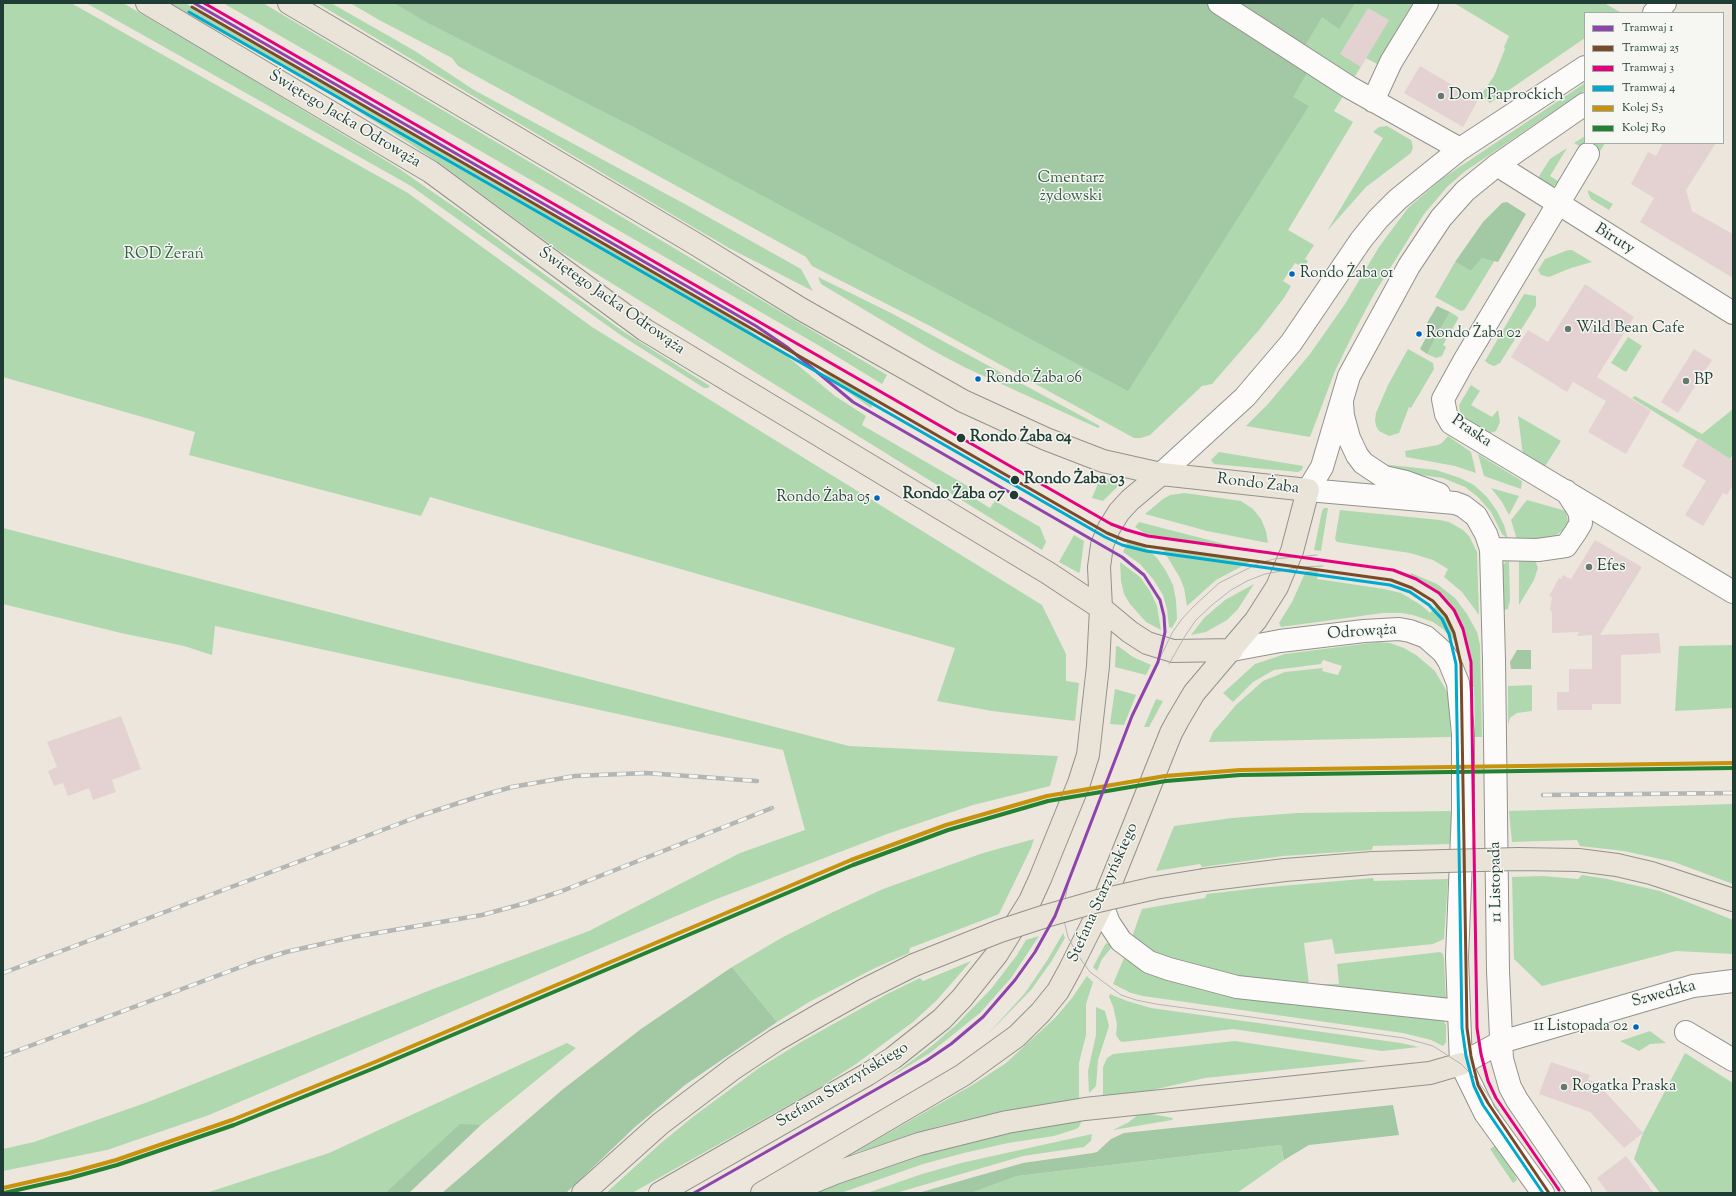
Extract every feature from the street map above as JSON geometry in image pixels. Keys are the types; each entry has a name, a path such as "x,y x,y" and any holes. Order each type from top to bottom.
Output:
{"main road":[{"name":"Świętego Jacka Odrowąża","path":"147,3 431,172 645,330 1032,564 1101,608"},
{"path":"289,3 687,239 802,309 963,401 1046,439 1093,458 1161,474"},
{"path":"1161,474 1130,500 1114,519 1109,528 1102,544 1099,568 1101,608 1130,632 1147,643 1162,649 1188,652 1232,650"},
{"name":"Rondo Żaba","path":"1161,474 1308,490 1292,551 1277,586 1256,620 1232,650"},
{"name":"Stefana Starzyńskiego","path":"660,1193 868,1074 893,1058 942,1019 962,998 997,954 1030,900 1040,879 1079,783 1088,754 1098,666 1101,608"},
{"name":"Stefana Starzyńskiego","path":"762,1193 962,1075 1017,1036 1042,1012 1058,991 1102,905 1178,720 1194,693 1232,650"},
{"path":"583,1193 660,1124 734,1068 776,1040 821,1014 914,965 1000,931 1098,901 1155,888 1204,880 1285,870 1373,863 1518,859 1578,860 1617,865 1651,872 1733,900"},
{"path":"786,1193 850,1168 919,1144 1007,1122 1085,1109 1430,1073 1461,1064"}],"street":[{"path":"1219,3 1349,87 1460,149"},
{"path":"1373,101 1392,62 1427,3"},
{"path":"1655,12 1665,3"},
{"path":"1666,12 1670,3"},
{"path":"1161,474 1245,397 1292,343 1362,240 1378,219 1398,199 1460,149 1584,68"},
{"path":"1455,503 1308,490 1322,466 1349,376 1379,318 1409,266 1441,218 1466,191 1497,165 1584,105"},
{"name":"Praska","path":"1588,154 1464,361 1443,399 1446,414 1451,423 1733,592"},
{"name":"Biruty","path":"1497,165 1558,205 1733,313"},
{"path":"1342,396 1343,416 1347,432 1352,447 1363,463 1384,477 1429,490 1463,506 1476,516 1486,534 1491,549 1538,550 1566,546 1581,523 1579,511 1565,490"},
{"name":"11 Listopada","path":"1491,549 1501,1042 1506,1073 1517,1100 1580,1193"},
{"name":"Odrowąża","path":"1232,650 1280,641 1377,630 1399,630 1410,631 1426,637 1443,652 1455,672 1458,683 1463,734 1463,811 1457,952 1459,1011"},
{"path":"1102,905 1109,924 1121,941 1149,962 1169,969 1237,987 1459,1011 1461,1064 1485,1113 1543,1193"},
{"name":"Szwedzka","path":"1461,1064 1501,1042 1694,986 1733,981"},
{"path":"1686,1032 1733,1060"}],"green space":[{"name":"ROD Żerań","path":"3,3 71,3 408,193 592,327 1042,605 1066,654 1066,681 1079,683 1075,721 992,711 937,701 955,648 430,497 421,516 189,455 195,432 3,377"},
{"path":"86,3 123,3 398,168 466,215 526,261 624,332 710,386 708,388 704,388 622,336 411,186"},
{"path":"169,3 185,3 733,319 782,352 835,396 866,416 862,425 971,488 967,494 990,508 995,501 1040,527 1046,542 1042,550 558,250 442,165 406,141 327,92"},
{"path":"223,3 263,3 887,375 882,384 818,345"},
{"path":"317,3 331,3 415,51 474,90 694,209 801,269 813,291 729,248"},
{"name":"Cmentarz żydowski","path":"350,3 1413,3 1377,64 1366,58 1334,111 1353,122 1288,230 1314,245 1305,259 1308,261 1304,268 1295,263 1283,281 1291,286 1284,298 1259,330 1212,384 1202,386 1150,435 1141,438 1134,438 930,326 812,266 806,257 458,66 452,58"},
{"name":"Cmentarz żydowski","path":"394,3 1205,3 1309,69 1293,97 1309,106 1128,391 636,128 428,23"},
{"path":"1231,3 1355,3 1339,29 1322,17 1303,49"},
{"path":"1454,3 1604,3 1620,12 1584,12 1584,39 1490,103 1481,95 1494,76 1509,36"},
{"path":"1584,84 1584,91 1464,172 1447,187 1424,214 1374,294 1354,332 1335,371 1310,437 1246,426 1268,404 1310,354 1345,304 1379,247 1408,208 1443,178"},
{"path":"1387,126 1411,140 1413,147 1411,153 1366,187 1327,231 1383,138 1373,132 1379,127"},
{"path":"1584,137 1584,144 1604,144 1597,156 1574,143"},
{"path":"1567,148 1550,176 1561,183 1551,187 1536,181 1550,159"},
{"path":"1588,190 1613,204 1609,210 1591,199"},
{"path":"1507,202 1526,214 1498,262 1482,258 1471,271 1455,262 1483,222 1502,203"},
{"path":"1568,250 1572,250 1592,262 1571,268 1549,277 1541,275 1538,270 1545,259"},
{"path":"1482,258 1495,260 1465,309 1462,311 1459,310 1435,297 1455,262 1471,271"},
{"path":"818,277 891,313 1100,426 1098,428 964,367 932,350 821,284"},
{"path":"1524,294 1536,296 1536,306 1500,363 1494,366 1489,364 1485,361"},
{"path":"1437,306 1450,312 1427,354 1420,349 1432,326 1427,323"},
{"path":"1450,312 1458,317 1458,319 1443,345 1446,347 1442,356 1436,358 1427,354"},
{"path":"1628,337 1642,346 1626,372 1611,363"},
{"path":"1408,349 1433,363 1434,369 1411,408 1409,407 1399,433 1389,436 1379,431 1376,426 1376,413 1388,385"},
{"path":"822,369 875,399 871,408 838,385 821,370"},
{"path":"1471,385 1480,391 1471,405 1492,417 1498,410 1500,422 1496,431 1487,434 1465,421 1460,412 1459,405"},
{"path":"1635,396 1702,434 1733,409 1733,454 1730,459 1632,398"},
{"path":"1518,416 1561,441 1544,468 1523,455"},
{"path":"1448,436 1471,452 1476,473 1455,466 1406,457 1405,451 1438,445"},
{"path":"1219,452 1303,466 1302,470 1298,472 1214,464 1211,460"},
{"path":"1478,454 1522,481 1521,489 1484,476"},
{"path":"1381,464 1436,470 1460,478 1474,485 1487,497 1497,511 1504,525 1508,539 1502,534 1491,512 1478,497 1465,487 1443,478 1405,473"},
{"path":"1101,476 1118,483 1118,486 1103,501 1092,498"},
{"path":"1491,488 1519,496 1509,515 1502,502"},
{"path":"1185,493 1241,501 1253,509 1261,519 1266,531 1268,543 1207,531 1145,514 1170,495"},
{"path":"1527,500 1566,511 1568,522 1563,530 1550,540 1518,543 1511,520"},
{"path":"1324,508 1328,508 1321,551 1314,550 1322,511"},
{"path":"1340,510 1440,520 1449,522 1463,530 1469,536 1477,552 1479,615 1462,592 1444,577 1448,569 1433,560 1410,553 1337,542 1335,539"},
{"path":"1139,522 1228,545 1229,547 1150,537 1135,527"},
{"path":"3,528 849,746 1058,756 1050,786 973,805 887,834 714,900 209,1115 107,1150 3,1171 3,1149 34,1142 148,1102 433,989 589,931 740,853 805,830 783,750 215,626 212,655 184,646 121,633 3,604"},
{"path":"1074,535 1084,541 1079,573 1059,562"},
{"path":"1128,541 1145,547 1157,558 1166,571 1173,585 1176,600 1177,619 1172,628 1169,627 1167,609 1163,595 1153,579 1140,564 1123,552"},
{"path":"1162,548 1249,560 1250,562 1216,580 1187,606 1184,588 1180,578"},
{"path":"1519,558 1535,560 1538,568 1534,580 1519,605"},
{"path":"1120,562 1140,577 1150,591 1157,606 1161,630 1146,622 1130,604 1124,594 1121,581"},
{"path":"1506,562 1509,562 1510,600 1508,609 1504,610 1502,566"},
{"path":"1306,571 1318,571 1317,579 1401,593 1421,605 1430,613 1437,605 1449,621 1459,645 1443,629 1433,622 1413,615 1401,613 1383,613 1281,627 1279,623 1292,602"},
{"path":"1411,573 1437,584 1455,598 1467,614 1477,632 1480,645 1482,737 1475,737 1474,687 1472,687 1470,653 1463,628 1447,602 1433,589 1410,576"},
{"path":"1254,584 1238,609 1227,620 1206,632 1191,635 1204,618 1225,600"},
{"path":"1378,642 1390,643 1404,648 1416,655 1435,671 1446,690 1449,701 1451,737 1209,742 1213,732 1236,705 1263,681 1285,672 1323,668 1322,671 1338,675 1342,666 1323,660 1321,664 1274,670 1253,682 1233,702 1223,693 1255,664 1285,654"},
{"path":"1733,645 1733,708 1675,711 1679,646"},
{"path":"1116,646 1133,657 1151,665 1146,675 1115,667"},
{"path":"1517,650 1531,650 1531,669 1511,669 1510,662"},
{"path":"1532,685 1532,711 1517,713 1510,718 1508,725 1508,686"},
{"path":"1115,689 1136,695 1124,725 1110,724"},
{"path":"1156,699 1163,701 1149,727 1144,727"},
{"path":"1733,804 1733,884 1674,862 1624,851 1580,846 1577,840 1512,842 1509,811"},
{"path":"1452,811 1451,844 1373,846 1372,850 1283,856 1202,867 1200,864 1156,871 1174,826 1232,818 1297,813"},
{"path":"1034,839 999,914 910,948 909,953 875,968 809,1002 777,1022 732,967 783,937 883,889 983,853"},
{"path":"1582,875 1660,891 1733,920 1733,954 1676,951 1542,986 1514,959 1512,877 1543,876 1578,879"},
{"path":"1373,878 1374,881 1448,879 1444,939 1433,944 1335,954 1332,939 1304,943 1309,984 1339,984 1337,964 1440,952 1443,954 1444,959 1446,1000 1232,976 1154,953 1134,938 1133,934 1142,909 1205,898 1207,894"},
{"path":"1063,933 1065,938 1051,962 1031,990 988,1034 1025,993 1048,959"},
{"path":"1039,936 1011,978 980,1013 930,1053 887,1079 933,1045 957,1024 991,989 1017,955 1026,940"},
{"path":"1106,943 1113,946 1102,959 1097,971 1093,967"},
{"path":"1124,958 1135,965 1443,1020 1446,1025 1446,1042 1443,1046 1431,1040 1403,1033 1143,996 1131,993 1113,984"},
{"path":"971,961 936,1001 913,1022 856,1064 819,1088 632,1193 606,1193 661,1143 694,1116 759,1068 801,1042 887,994 920,978 923,981"},
{"path":"732,967 777,1022 685,1085 635,1127 566,1193 442,1193 562,1090 641,1029"},
{"path":"1087,976 1093,982 1086,1004 1086,1035 1079,1063 1079,1099 982,1116 940,1126 852,1154 974,1084 1006,1063 1055,1018 1072,998"},
{"path":"1110,994 1151,1008 1401,1043 1419,1047 1382,1051 1233,1029 1123,1042 1120,1041 1116,1035 1117,1024 1113,1006 1109,997"},
{"path":"1096,1007 1105,1011 1109,1026 1098,1060 1096,1086 1089,1093 1088,1071 1096,1035"},
{"path":"1650,1031 1666,1043 1650,1044 1639,1051 1620,1041"},
{"path":"1235,1041 1368,1061 1205,1078 1135,1094 1103,1097 1103,1067 1107,1058 1113,1054"},
{"path":"567,1043 576,1048 481,1125 460,1125 385,1193 206,1193 329,1153"},
{"path":"1685,1053 1733,1083 1733,1193 1660,1193 1634,1159 1643,1133"},
{"path":"1393,1105 1399,1135 1309,1145 1284,1160 1281,1145 1017,1176 971,1193 918,1193 1023,1163 1097,1152 1111,1139 1124,1133"},
{"path":"1140,1113 1173,1118 1172,1120 1113,1130 1129,1122"},
{"path":"1082,1120 1079,1127 1076,1129 1054,1136 1008,1143 964,1153 923,1164 841,1193 811,1193 965,1140"},
{"path":"460,1124 481,1125 409,1193 385,1193"},
{"path":"1092,1134 1091,1141 1084,1147 1023,1156 896,1193 867,1193 922,1174 961,1163"},
{"path":"1281,1145 1284,1160 1237,1193 971,1193 1017,1176"},
{"path":"1496,1145 1510,1165 1517,1180 1513,1183 1490,1149"}],"building":[{"path":"1368,8 1389,20 1361,67 1340,54"},
{"name":"Dom Paprockich","path":"1420,66 1478,100 1463,127 1404,93"},
{"path":"1662,144 1715,144 1686,190 1692,211 1733,234 1733,278 1640,222 1654,198 1631,184 1648,152 1656,156"},
{"path":"1585,284 1634,317 1597,377 1651,411 1626,454 1588,432 1606,401 1573,382 1567,392 1511,357 1528,330 1548,342"},
{"name":"BP","path":"1694,349 1712,360 1678,413 1661,402"},
{"path":"1698,438 1733,461 1733,485 1727,495 1723,493 1703,526 1685,515 1706,481 1682,466"},
{"path":"1595,540 1642,567 1600,635 1659,633 1661,653 1621,655 1621,704 1592,704 1592,710 1557,710 1557,692 1569,692 1569,669 1592,669 1592,635 1577,636 1579,632 1552,633 1552,612 1550,610 1552,597 1549,596 1559,578 1561,579 1563,575 1571,579"},
{"path":"121,716 141,769 112,780 116,792 93,800 89,788 68,796 63,783 54,786 48,771 57,767 47,742"},
{"path":"1551,1062 1590,1075 1588,1080 1596,1082 1643,1133 1624,1148 1590,1112 1539,1094"},
{"path":"1626,1156 1654,1193 1608,1193 1597,1178"}],"tram line":[{"name":"1","path":"194,3 756,326 787,347 853,402 1122,557 1144,575 1160,600 1164,616 1165,632 1158,662 1132,716 1055,916 1035,952 1015,980 983,1017 951,1044 926,1061 694,1193"},
{"name":"3","path":"204,3 1111,524 1148,536 1393,570 1416,579 1439,593 1454,610 1463,629 1471,662 1477,1028 1481,1054 1488,1081 1496,1098 1559,1190"},
{"name":"25","path":"192,7 1107,533 1124,540 1146,546 1391,580 1412,588 1433,601 1446,616 1454,633 1461,664 1467,1028 1471,1056 1478,1085 1488,1103 1549,1193"},
{"name":"4","path":"189,12 1105,537 1122,545 1146,551 1390,585 1410,592 1429,605 1442,619 1449,634 1456,664 1462,1028 1466,1056 1474,1086 1483,1105 1543,1193"},
{"path":"1158,662 1172,633 1181,620 1219,583 1259,563 1274,559 1317,555"},
{"path":"1169,664 1196,620 1231,590 1247,581 1265,574 1302,567 1323,566"},
{"path":"1069,881 1062,912 1068,937 1077,954 1090,972 1121,995 1156,1004 1404,1038 1433,1046 1461,1064 1478,1081 1499,1111"}],"railway":[{"path":"3,973 425,814 512,787 575,776 646,773 757,781"},
{"path":"1543,795 1733,793"},
{"path":"3,1056 254,962 286,952 353,937 482,915 526,903 562,891 772,808"}],"rail line":[{"name":"S3","path":"3,1188 69,1173 116,1160 232,1120 375,1062 851,860 946,825 1047,796 1165,776 1240,770 1733,763"},
{"name":"R9","path":"4,1193 70,1178 117,1165 234,1125 377,1067 853,865 948,830 1048,801 1166,781 1240,775 1733,768"}],"place":[{"name":"Dom Paprockich","path":"1441,96"},
{"name":"Rondo Żaba 01","path":"1292,274"},
{"name":"Wild Bean Cafe","path":"1568,329"},
{"name":"Rondo Żaba 02","path":"1419,334"},
{"name":"Rondo Żaba 06","path":"978,379"},
{"name":"BP","path":"1686,381"},
{"name":"Rondo Żaba 04","path":"961,438"},
{"name":"Rondo Żaba 03","path":"1015,480"},
{"name":"Rondo Żaba 07","path":"1014,495"},
{"name":"Rondo Żaba 05","path":"877,498"},
{"name":"Efes","path":"1589,567"},
{"name":"11 Listopada 02","path":"1636,1027"},
{"name":"Rogatka Praska","path":"1564,1087"}]}
